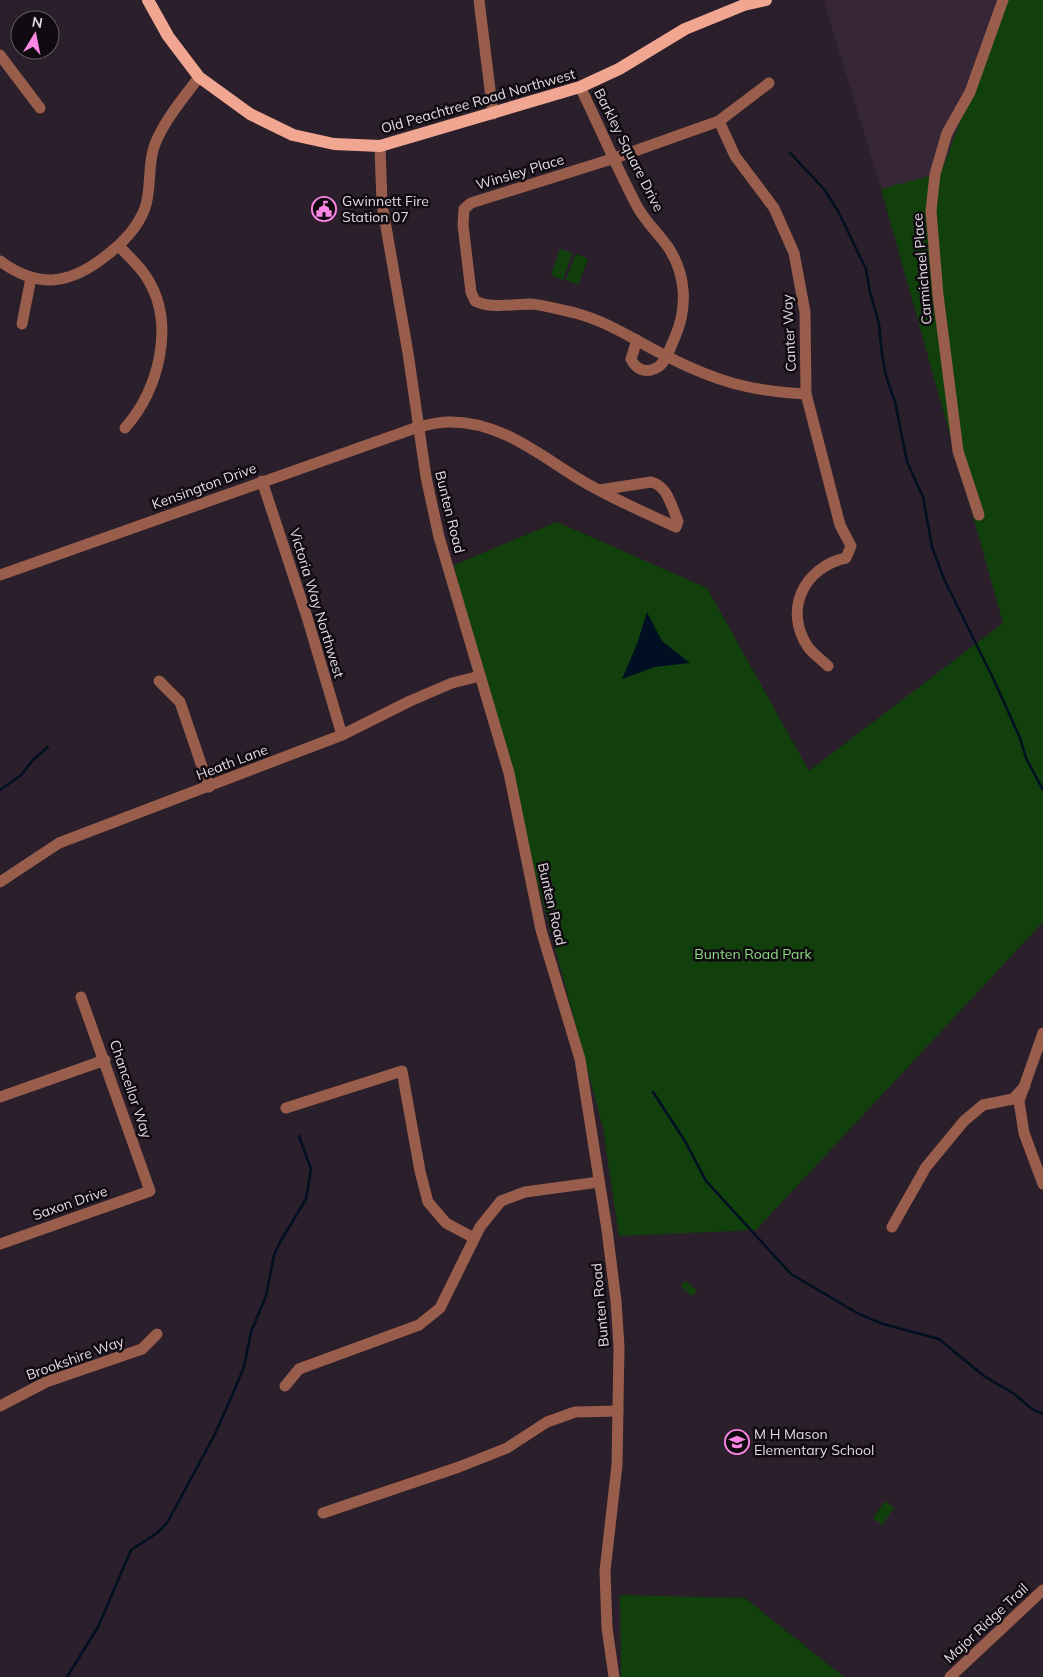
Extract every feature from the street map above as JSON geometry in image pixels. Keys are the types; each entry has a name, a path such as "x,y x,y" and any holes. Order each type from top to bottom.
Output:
{"main road":[{"name":"Old Peachtree Road Northwest","path":"148,0 168,36 199,77 250,114 293,135 334,144 380,146 580,87 619,69 685,29 736,8 766,0"}],"street":[{"path":"479,0 493,114"},
{"name":"Carmichael Place","path":"979,515 958,451 938,295 931,211 935,174 947,133 970,92 1003,0"},
{"path":"0,55 40,108"},
{"path":"0,262 30,278 50,281 71,278 92,268 119,246 139,220 146,207 154,146 169,116 199,77"},
{"name":"Winsley Place","path":"769,83 719,121 615,158 471,203 464,209 463,225 471,292 475,300 484,305 532,304 575,313 604,322 666,356 724,382 766,392 806,394"},
{"name":"Barkley Square Drive","path":"580,87 638,208 668,247 678,266 683,285 685,297 679,327 662,364 653,370 642,370 634,366 631,359 637,340"},
{"name":"Canter Way","path":"719,121 735,156 774,208 794,253 806,312 806,394 840,525 851,546 846,558 834,561 814,573 796,605 799,627 808,647 828,666"},
{"name":"Bunten Road","path":"380,146 382,204 408,353 426,477 439,537 509,773 541,930 580,1059 607,1230 618,1321 617,1465 606,1571 607,1628 614,1677"},
{"path":"119,246 147,278 158,302 164,330 160,356 142,404 138,412 124,428"},
{"path":"22,324 30,278"},
{"name":"Kensington Drive","path":"0,575 418,427 447,422 472,424 495,430 530,446 599,490 676,527 678,521 664,489 658,484 651,482 599,490"},
{"name":"Victoria Way Northwest","path":"262,481 307,617 342,735"},
{"name":"Heath Lane","path":"0,882 59,843 342,735 410,701 452,683 480,676"},
{"path":"159,681 180,702 209,787"},
{"name":"Chancellor Way","path":"81,997 105,1060 150,1191"},
{"path":"1043,1033 1019,1101 1024,1133 1043,1184"},
{"path":"0,1097 105,1060"},
{"path":"286,1108 402,1071 420,1171 428,1202 446,1223 474,1238"},
{"path":"892,1228 926,1167 964,1121 983,1105 1013,1099 1025,1086"},
{"path":"285,1386 299,1369 419,1325 440,1308 474,1238 491,1210 501,1201 525,1192 599,1182"},
{"name":"Saxon Drive","path":"0,1244 150,1191"},
{"name":"Brookshire Way","path":"0,1406 46,1382 142,1349 157,1334"},
{"path":"323,1513 475,1461 507,1448 547,1422 575,1412 618,1411"},
{"name":"Major Ridge Trail","path":"950,1677 1043,1590"}],"shaded area":[{"path":"830,0 1003,0 1004,2 941,173 881,189 824,2"}],"green space":[{"name":"Bunten Road Park","path":"1003,0 1043,0 1043,922 756,1230 619,1236 603,1128 494,727 454,565 557,522 707,588 809,771 1003,623 881,189 941,173 1004,3"},
{"path":"560,249 572,253 563,280 551,275"},
{"path":"576,254 588,259 578,285 566,280"},
{"path":"686,1281 697,1291 692,1296 681,1286"},
{"path":"885,1501 894,1508 882,1525 873,1518"},
{"path":"620,1595 745,1598 844,1677 621,1677"}],"water":[{"path":"647,612 662,641 690,663 655,667 622,679 637,644"}],"waterway":[{"path":"790,153 824,189 838,211 866,269 879,324 886,376 895,402 907,462 923,497 932,547 944,579 993,678 1020,738 1026,758 1043,790"},
{"path":"0,790 21,775 33,760 48,747"},
{"path":"653,1092 685,1141 706,1181 791,1274 859,1314 883,1324 939,1339 984,1376 1013,1393 1032,1409 1043,1414"},
{"path":"67,1677 98,1627 131,1550 157,1533 167,1523 215,1434 234,1391 244,1367 251,1332 266,1296 274,1255 306,1199 311,1169 299,1136"}],"place":[{"name":"Gwinnett Fire Station 07","path":"324,209"},
{"name":"M H Mason Elementary School","path":"737,1442"}]}
